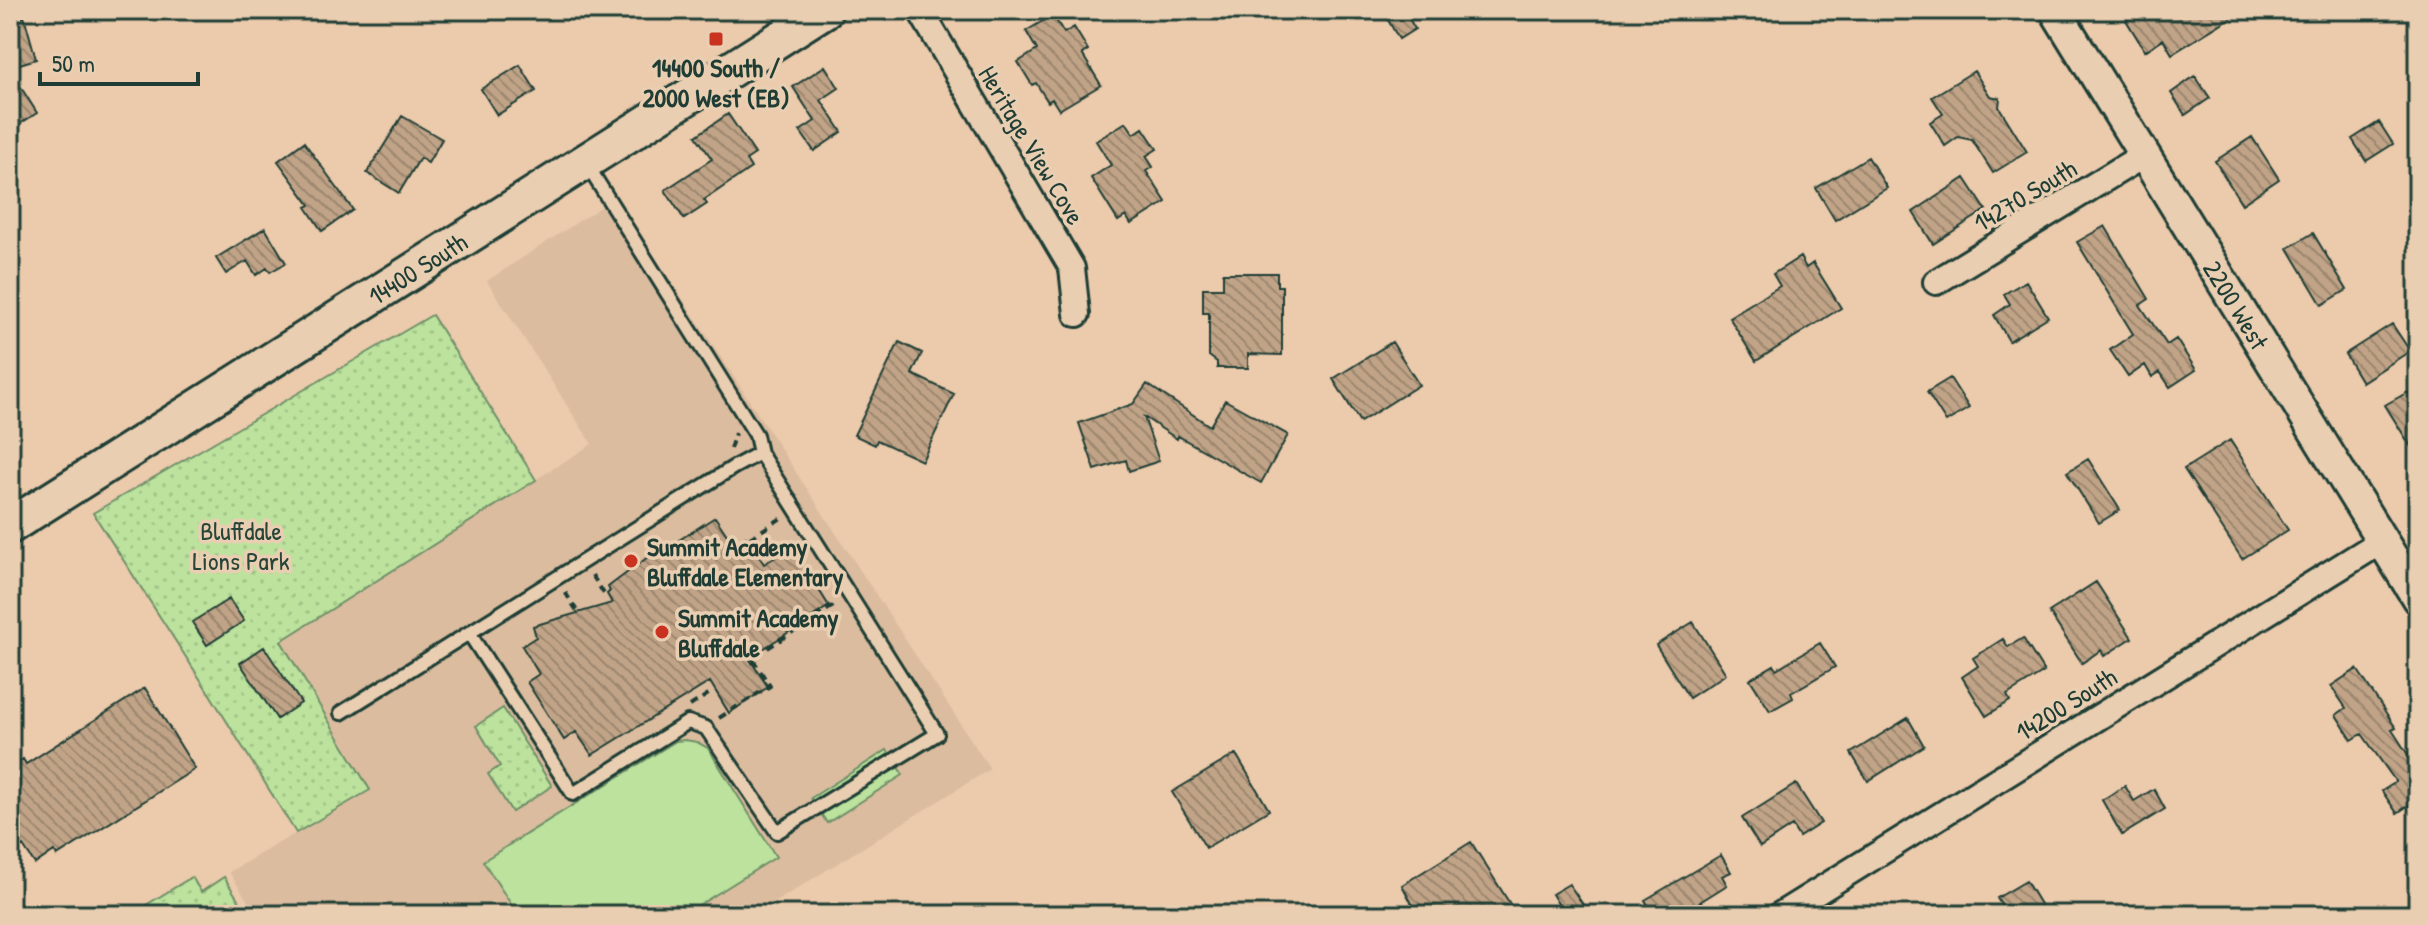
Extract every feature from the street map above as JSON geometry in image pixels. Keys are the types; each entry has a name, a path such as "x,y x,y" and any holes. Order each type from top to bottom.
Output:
{"main road":[{"name":"14400 South","path":"10,526 825,10"}],"street":[{"name":"Heritage View Cove","path":"920,10 1072,268 1077,314"},
{"name":"2200 West","path":"2055,10 2418,599"},
{"name":"14270 South","path":"1936,282 2144,155"},
{"name":"14200 South","path":"1780,915 2382,541"}],"lane":[{"path":"469,633 573,794 688,722 706,728 777,832 937,734 760,453 756,435 585,162"},
{"path":"341,713 760,453"}],"path":[{"path":"750,538 785,516 779,505"},
{"path":"604,567 592,575 606,597"},
{"path":"565,592 577,611"},
{"path":"717,719 770,686 752,658 839,602"},
{"path":"699,707 688,707 710,693"}],"shaded area":[{"name":"Summit Academy Bluffdale Elementary","path":"616,197 990,769 754,915 257,915 229,872 370,790 281,641 592,444 487,281"}],"green space":[{"name":"Bluffdale Lions Park","path":"432,315 536,480 281,641 370,790 296,833 93,513"},
{"path":"503,708 552,786 512,812 488,774 500,766 476,726"},
{"path":"685,740 708,748 776,857 683,915 518,915 483,861 676,741"},
{"path":"887,750 903,775 827,823 811,798"},
{"path":"192,877 201,892 224,877 248,915 142,915 138,910"}],"building":[{"path":"10,10 20,10 24,16 36,59 10,67"},
{"path":"1394,10 1404,10 1415,29 1399,39 1385,15"},
{"path":"2142,10 2243,10 2172,54 2163,39 2145,51 2126,20"},
{"path":"1053,15 1064,33 1074,27 1088,50 1082,54 1101,85 1059,110 1052,99 1048,102 1036,83 1032,85 1018,62 1037,50 1026,31"},
{"path":"520,65 536,91 497,115 481,89"},
{"path":"825,66 839,88 821,100 842,132 814,151 800,131 815,121 793,87"},
{"path":"10,70 37,113 10,130"},
{"path":"1974,71 1990,96 2000,98 1999,107 2027,152 1993,173 1972,140 1958,137 1945,146 1930,122 1943,114 1932,97"},
{"path":"2195,76 2210,98 2185,115 2171,93"},
{"path":"728,114 755,154 746,160 751,168 704,200 707,204 684,219 665,190 712,159 696,136"},
{"path":"402,116 442,139 428,163 420,158 399,193 367,173"},
{"path":"1126,122 1134,134 1143,128 1157,149 1146,156 1153,167 1146,171 1166,202 1131,224 1126,216 1118,221 1091,178 1111,165 1096,141"},
{"path":"2379,122 2393,144 2366,161 2352,139"},
{"path":"2252,137 2279,179 2242,204 2215,161"},
{"path":"304,142 353,210 322,231 306,207 310,205 278,161"},
{"path":"1868,157 1887,188 1835,220 1816,188"},
{"path":"1965,178 1986,210 1933,244 1913,212"},
{"path":"2105,226 2149,299 2140,305 2167,345 2176,339 2196,370 2170,387 2160,372 2152,377 2145,365 2128,377 2110,350 2133,334 2077,242"},
{"path":"265,228 286,263 270,272 267,268 256,275 247,261 226,274 216,258"},
{"path":"2313,233 2347,290 2322,305 2288,248"},
{"path":"1800,257 1806,268 1813,263 1841,308 1756,361 1729,317 1780,286 1773,274"},
{"path":"1223,273 1277,273 1277,286 1282,286 1282,355 1248,354 1248,368 1217,368 1217,362 1209,356 1209,313 1203,313 1203,288 1223,288"},
{"path":"2026,281 2048,317 2009,341 1994,315 2010,304 2004,294"},
{"path":"2392,324 2410,351 2362,382 2345,354"},
{"path":"899,342 922,353 912,374 954,394 922,461 877,440 875,445 854,435"},
{"path":"1392,342 1419,385 1360,422 1333,379"},
{"path":"1950,378 1969,408 1946,422 1927,392"},
{"path":"1147,384 1210,426 1225,400 1288,435 1261,483 1178,436 1177,439 1144,417 1159,461 1129,471 1126,460 1095,470 1079,423 1133,404"},
{"path":"2408,392 2418,407 2418,458 2385,405"},
{"path":"2230,440 2288,530 2242,559 2184,469"},
{"path":"2088,459 2120,510 2099,523 2067,472"},
{"name":"Summit Academy Bluffdale","path":"715,517 733,544 746,537 764,564 792,547 829,606 749,658 768,687 729,713 710,682 592,755 576,732 564,740 527,682 539,674 522,646 536,637 533,626 612,603 607,594 610,591 608,587 652,554 654,556"},
{"path":"2096,582 2132,638 2104,656 2101,650 2082,663 2049,612"},
{"path":"229,599 244,621 207,645 192,622"},
{"path":"1693,622 1726,674 1689,698 1656,645"},
{"path":"2023,638 2044,672 2007,695 2010,701 1986,716 1962,677 1978,666 1973,658 2003,639 2008,647"},
{"path":"1820,643 1835,667 1791,693 1793,698 1770,711 1750,679 1774,665 1776,669"},
{"path":"264,647 301,703 277,719 240,663"},
{"path":"2357,669 2396,728 2392,730 2418,770 2418,799 2397,813 2382,791 2396,782 2362,734 2352,740 2336,715 2346,708 2331,686"},
{"path":"145,688 195,769 57,856 54,851 35,864 23,846 10,854 10,768 23,759 26,764"},
{"path":"1908,718 1924,746 1868,781 1851,753"},
{"path":"1236,754 1269,810 1206,848 1172,792"},
{"path":"1796,784 1821,823 1799,837 1792,826 1760,847 1742,818"},
{"path":"2125,786 2134,801 2154,789 2165,809 2122,835 2102,800"},
{"path":"1471,842 1517,915 1418,915 1402,885"},
{"path":"1721,855 1731,872 1722,876 1727,885 1679,915 1654,915 1645,900"},
{"path":"2026,881 2045,915 2007,915 1997,898"},
{"path":"1569,884 1590,915 1565,915 1552,894"}],"place":[{"name":"14400 South / 2000 West (EB)","path":"716,39"},
{"name":"Summit Academy Bluffdale Elementary","path":"631,561"},
{"name":"Summit Academy Bluffdale","path":"662,632"}]}
